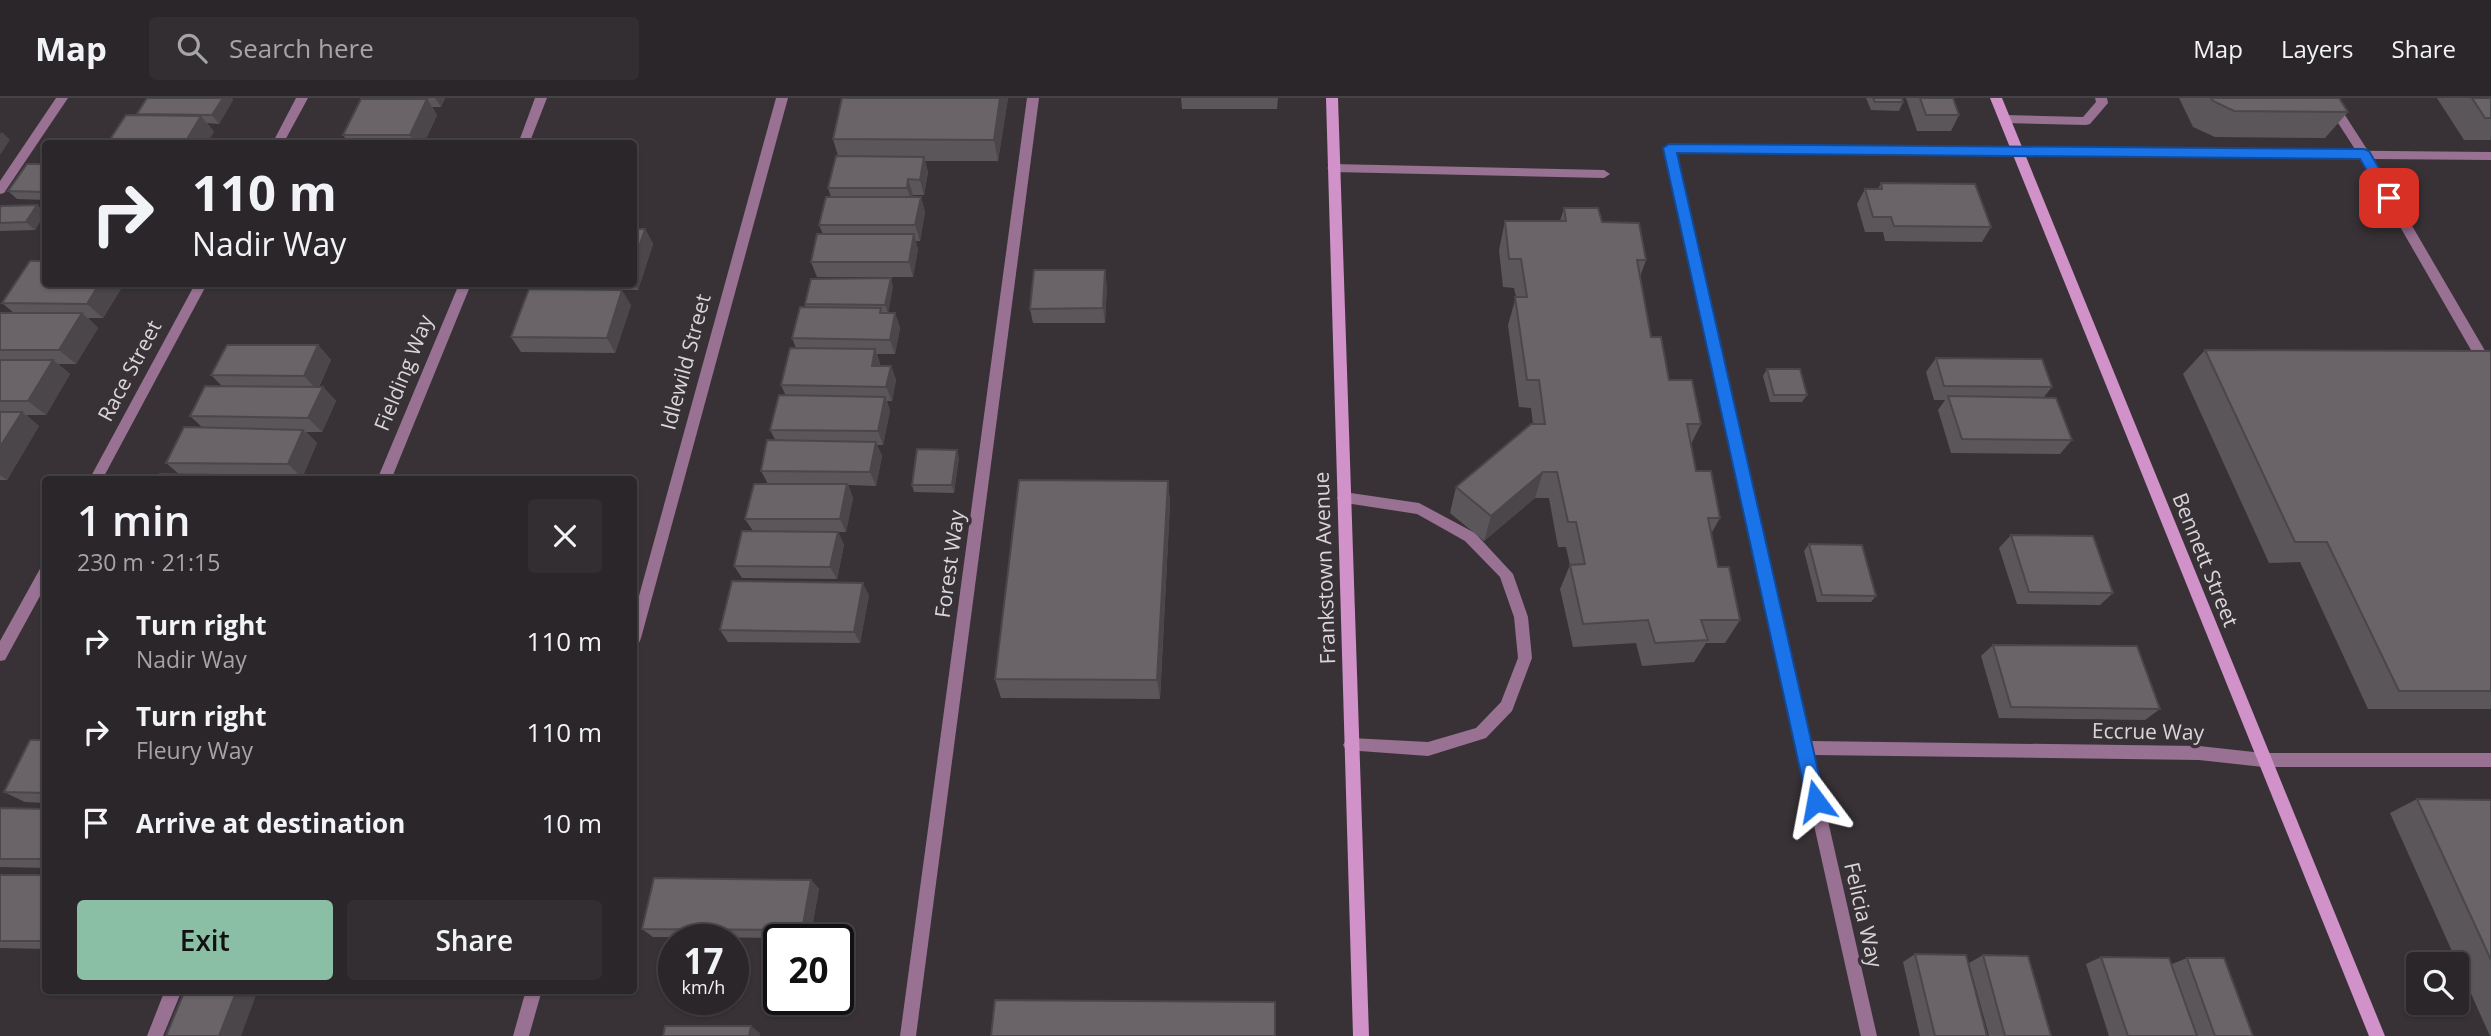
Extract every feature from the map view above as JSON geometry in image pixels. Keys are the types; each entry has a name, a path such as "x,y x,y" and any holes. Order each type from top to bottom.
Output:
{"street":[{"path":"0,190 62,98"},
{"path":"279,140 302,98"},
{"path":"525,140 541,98"},
{"name":"Idlewild Street","path":"637,627 782,98"},
{"name":"Forest Way","path":"908,1036 1033,98"},
{"name":"Frankstown Avenue","path":"1332,98 1361,1036"},
{"name":"Bennett Street","path":"1996,98 2376,1036"},
{"path":"2005,119 2086,121 2102,103 2101,98"},
{"path":"2328,98 2364,154 2491,372"},
{"name":"Felicia Way","path":"1869,1036 1669,148 2018,153"},
{"path":"2018,153 2491,156"},
{"path":"1333,168 1604,174"},
{"name":"Race Street","path":"97,476 199,287"},
{"name":"Fielding Way","path":"386,476 464,287"},
{"path":"1343,498 1419,509 1470,537 1506,574 1521,617 1525,658 1507,706 1481,733 1428,749 1351,745"},
{"path":"0,655 42,578"},
{"name":"Eccrue Way","path":"1804,748 2199,753 2263,760 2491,760"},
{"path":"155,1036 172,994"},
{"path":"521,1036 533,994"}],"building":[{"path":"147,98 223,98 212,115 137,114"},
{"path":"842,98 1000,98 994,140 833,139"},
{"path":"1873,98 1902,98 1903,102 1875,102"},
{"path":"1920,98 1953,98 1959,115 1926,115"},
{"path":"2211,98 2339,98 2348,112 2234,111"},
{"path":"2472,98 2491,98 2491,118 2485,118"},
{"path":"361,99 427,99 410,135 343,135"},
{"path":"126,115 201,116 186,140 110,140"},
{"path":"836,156 924,157 920,180 908,179 907,188 828,188"},
{"path":"27,164 42,164 42,192 8,191"},
{"path":"1881,183 1975,184 1991,227 1894,226 1891,217 1873,217 1865,189 1882,189"},
{"path":"826,197 921,197 915,225 819,225"},
{"path":"37,205 26,222 0,223 1,206"},
{"path":"1564,208 1598,208 1602,222 1639,223 1646,260 1637,260 1651,337 1661,337 1669,380 1692,380 1701,424 1687,424 1696,471 1711,471 1720,518 1708,518 1718,567 1729,567 1740,620 1701,620 1708,640 1655,643 1648,620 1583,624 1570,565 1585,564 1576,522 1568,522 1557,472 1543,472 1491,516 1456,487 1531,424 1545,424 1539,380 1527,380 1515,297 1527,297 1521,259 1509,259 1505,221 1566,221"},
{"path":"637,229 645,229 637,253"},
{"path":"817,234 914,234 909,262 811,262"},
{"path":"30,261 42,261 42,287 97,287 87,304 2,303"},
{"path":"1034,270 1105,270 1103,308 1030,309"},
{"path":"891,278 885,305 805,304 811,279"},
{"path":"529,289 622,290 607,338 511,337"},
{"path":"800,307 881,308 880,313 895,313 890,340 792,338"},
{"path":"0,313 82,313 59,350 0,350"},
{"path":"227,345 318,345 304,376 211,375"},
{"path":"790,348 875,349 872,366 891,366 886,387 781,385"},
{"path":"2205,350 2490,351 2491,691 2399,691 2327,542 2295,542"},
{"path":"1936,358 2042,359 2052,387 1944,386"},
{"path":"0,360 53,360 28,401 0,401"},
{"path":"1767,369 1800,369 1807,395 1774,395"},
{"path":"205,386 323,387 308,418 190,416"},
{"path":"779,395 885,397 878,431 770,430"},
{"path":"1948,396 2056,398 2072,440 1962,439"},
{"path":"0,412 22,412 0,447"},
{"path":"184,427 303,430 288,464 166,463"},
{"path":"767,440 876,442 870,472 761,471"},
{"path":"917,449 957,450 952,485 912,485"},
{"path":"160,474 282,476 159,476"},
{"path":"1019,480 1168,481 1157,680 995,679"},
{"path":"754,484 847,484 840,519 745,519"},
{"path":"742,531 838,532 830,567 734,566"},
{"path":"2011,535 2093,536 2113,593 2029,592"},
{"path":"1809,544 1862,545 1876,596 1822,595"},
{"path":"732,581 863,583 854,632 720,630"},
{"path":"1993,645 2137,646 2160,709 2011,707"},
{"path":"30,740 42,740 42,793 4,792"},
{"path":"2417,799 2491,800 2491,960"},
{"path":"0,808 42,809 42,859 0,859"},
{"path":"0,875 42,875 42,941 0,941"},
{"path":"654,878 811,880 803,924 763,924 763,930 749,930 749,924 658,924 658,929 642,929"},
{"path":"1915,954 1966,955 1987,1036 1935,1036"},
{"path":"1983,955 2028,956 2051,1036 2005,1036"},
{"path":"2101,957 2169,958 2197,1036 2128,1036"},
{"path":"2187,958 2224,958 2253,1036 2215,1036"},
{"path":"183,994 235,994 219,1036 166,1036"},
{"path":"995,1000 1275,1002 1275,1036 991,1036"},
{"path":"665,1026 751,1026 749,1036 663,1036"}],"route":[{"path":"1816,801 1669,148 1970,153 2364,154 2389,198"}]}
